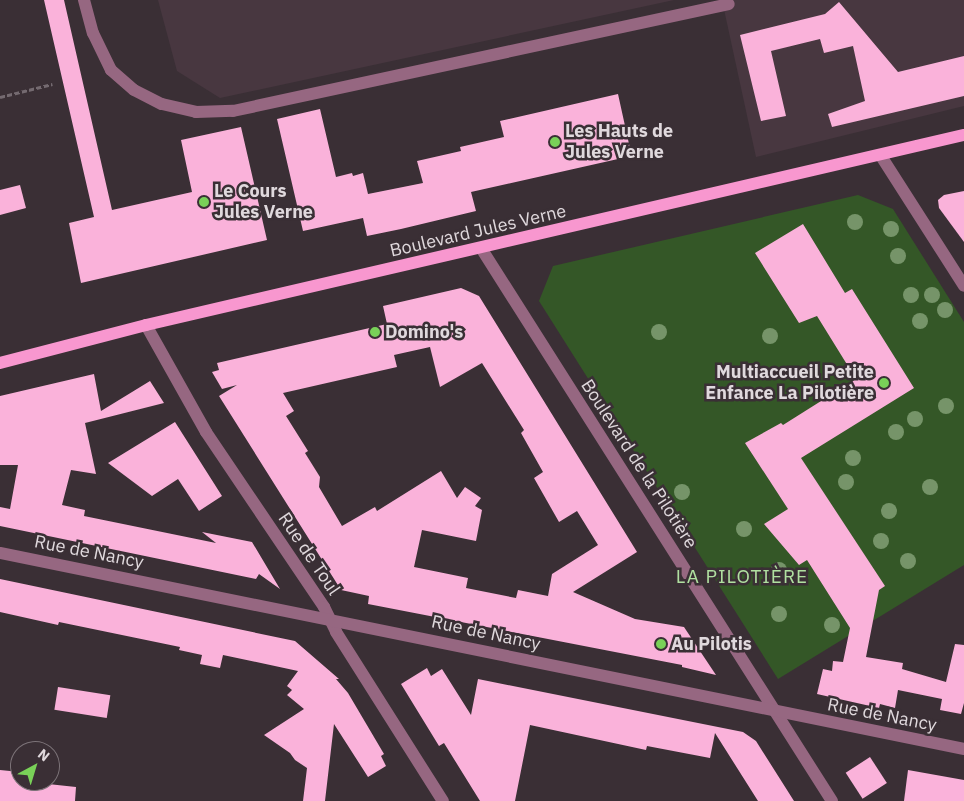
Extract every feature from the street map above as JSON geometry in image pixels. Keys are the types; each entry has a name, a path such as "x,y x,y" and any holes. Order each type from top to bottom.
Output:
{"main road":[{"name":"Boulevard Jules Verne","path":"0,363 146,325 881,156 964,135"}],"street":[{"path":"84,0 93,33 111,70 134,90 162,104 196,112 233,110 729,4"},
{"path":"881,156 964,286"},
{"name":"Boulevard de la Pilotière","path":"481,248 832,801"},
{"name":"Rue de Toul","path":"146,325 206,432 331,620 336,632 443,801"},
{"name":"Rue de Nancy","path":"0,553 964,749"}],"path":[{"path":"0,97 52,84"}],"shaded area":[{"path":"158,0 674,0 220,98 177,71"},
{"path":"722,0 964,0 964,106 756,157"}],"green space":[{"path":"858,195 893,209 964,322 964,565 778,679 539,301 553,266"}],"building":[{"name":"Le Cours Jules Verne","path":"44,0 64,0 112,210 192,192 181,140 241,127 267,240 81,283 69,223 94,217"},
{"path":"839,2 898,72 964,56 964,96 832,127 828,114 865,101 853,46 824,53 820,39 771,51 786,116 761,121 740,35 825,14"},
{"path":"618,94 631,153 617,156 618,159 471,192 476,211 401,229 367,236 363,218 303,231 277,119 320,109 336,177 352,173 353,176 363,173 368,194 423,183 417,161 461,151 460,147 504,137 500,121"},
{"path":"20,185 26,208 0,215 0,190"},
{"path":"964,191 964,242 939,208 938,200 944,195"},
{"path":"803,224 845,293 852,289 914,388 801,458 885,586 879,590 866,657 903,663 902,669 946,682 955,644 964,645 964,703 961,714 940,710 942,699 898,690 895,708 880,704 879,708 817,694 823,669 832,671 833,661 843,662 850,628 807,560 799,565 764,524 788,509 745,443 781,423 783,425 856,379 817,316 799,323 755,253"},
{"path":"461,288 479,296 637,552 573,592 635,619 684,627 716,675 682,667 682,665 368,604 369,596 341,590 219,396 237,385 222,389 212,372 219,370 217,363 387,324 383,306","holes":["430,347 440,387 482,363 524,430 521,433 543,472 534,478 559,522 577,511 598,545 552,574 548,596 518,590 516,598 466,588 468,578 414,567 422,530 476,541 482,510 475,506 481,498 465,487 457,498 441,471 377,511 375,507 342,526 319,487 320,477 305,453 308,451 286,416 294,411 283,393 397,367 394,355"]},
{"path":"94,374 101,411 150,381 164,403 85,423 96,474 71,470 62,505 85,510 84,516 216,543 202,532 252,542 280,589 259,574 256,579 0,526 0,507 10,509 18,465 0,465 0,396"},
{"path":"175,422 222,496 199,511 178,479 152,496 108,463"},
{"path":"0,579 295,641 339,679 336,679 348,693 384,754 381,756 386,766 368,777 334,724 325,801 303,801 307,768 295,760 290,753 264,735 304,709 287,695 292,690 287,686 298,671 223,655 220,668 200,664 202,655 179,650 180,647 59,622 58,625 0,612"},
{"path":"427,668 431,676 442,669 471,715 478,679 743,732 756,741 794,801 758,801 715,733 710,758 647,746 646,750 530,725 515,801 480,801 444,743 439,746 401,684"},
{"path":"58,687 110,695 107,718 54,710"},
{"path":"870,757 887,783 863,799 846,773"},
{"path":"0,770 10,771 10,791 60,791 60,785 76,787 75,801 0,801"},
{"path":"908,770 964,780 964,801 904,801"}],"place":[{"name":"Les Hauts de Jules Verne","path":"555,142"},
{"name":"Le Cours Jules Verne","path":"204,202"},
{"name":"Domino's","path":"375,332"},
{"name":"Multiaccueil Petite Enfance La Pilotière","path":"884,383"},
{"name":"Au Pilotis","path":"661,644"}],"district":[{"name":"LA PILOTIÈRE","path":"742,577"}]}
